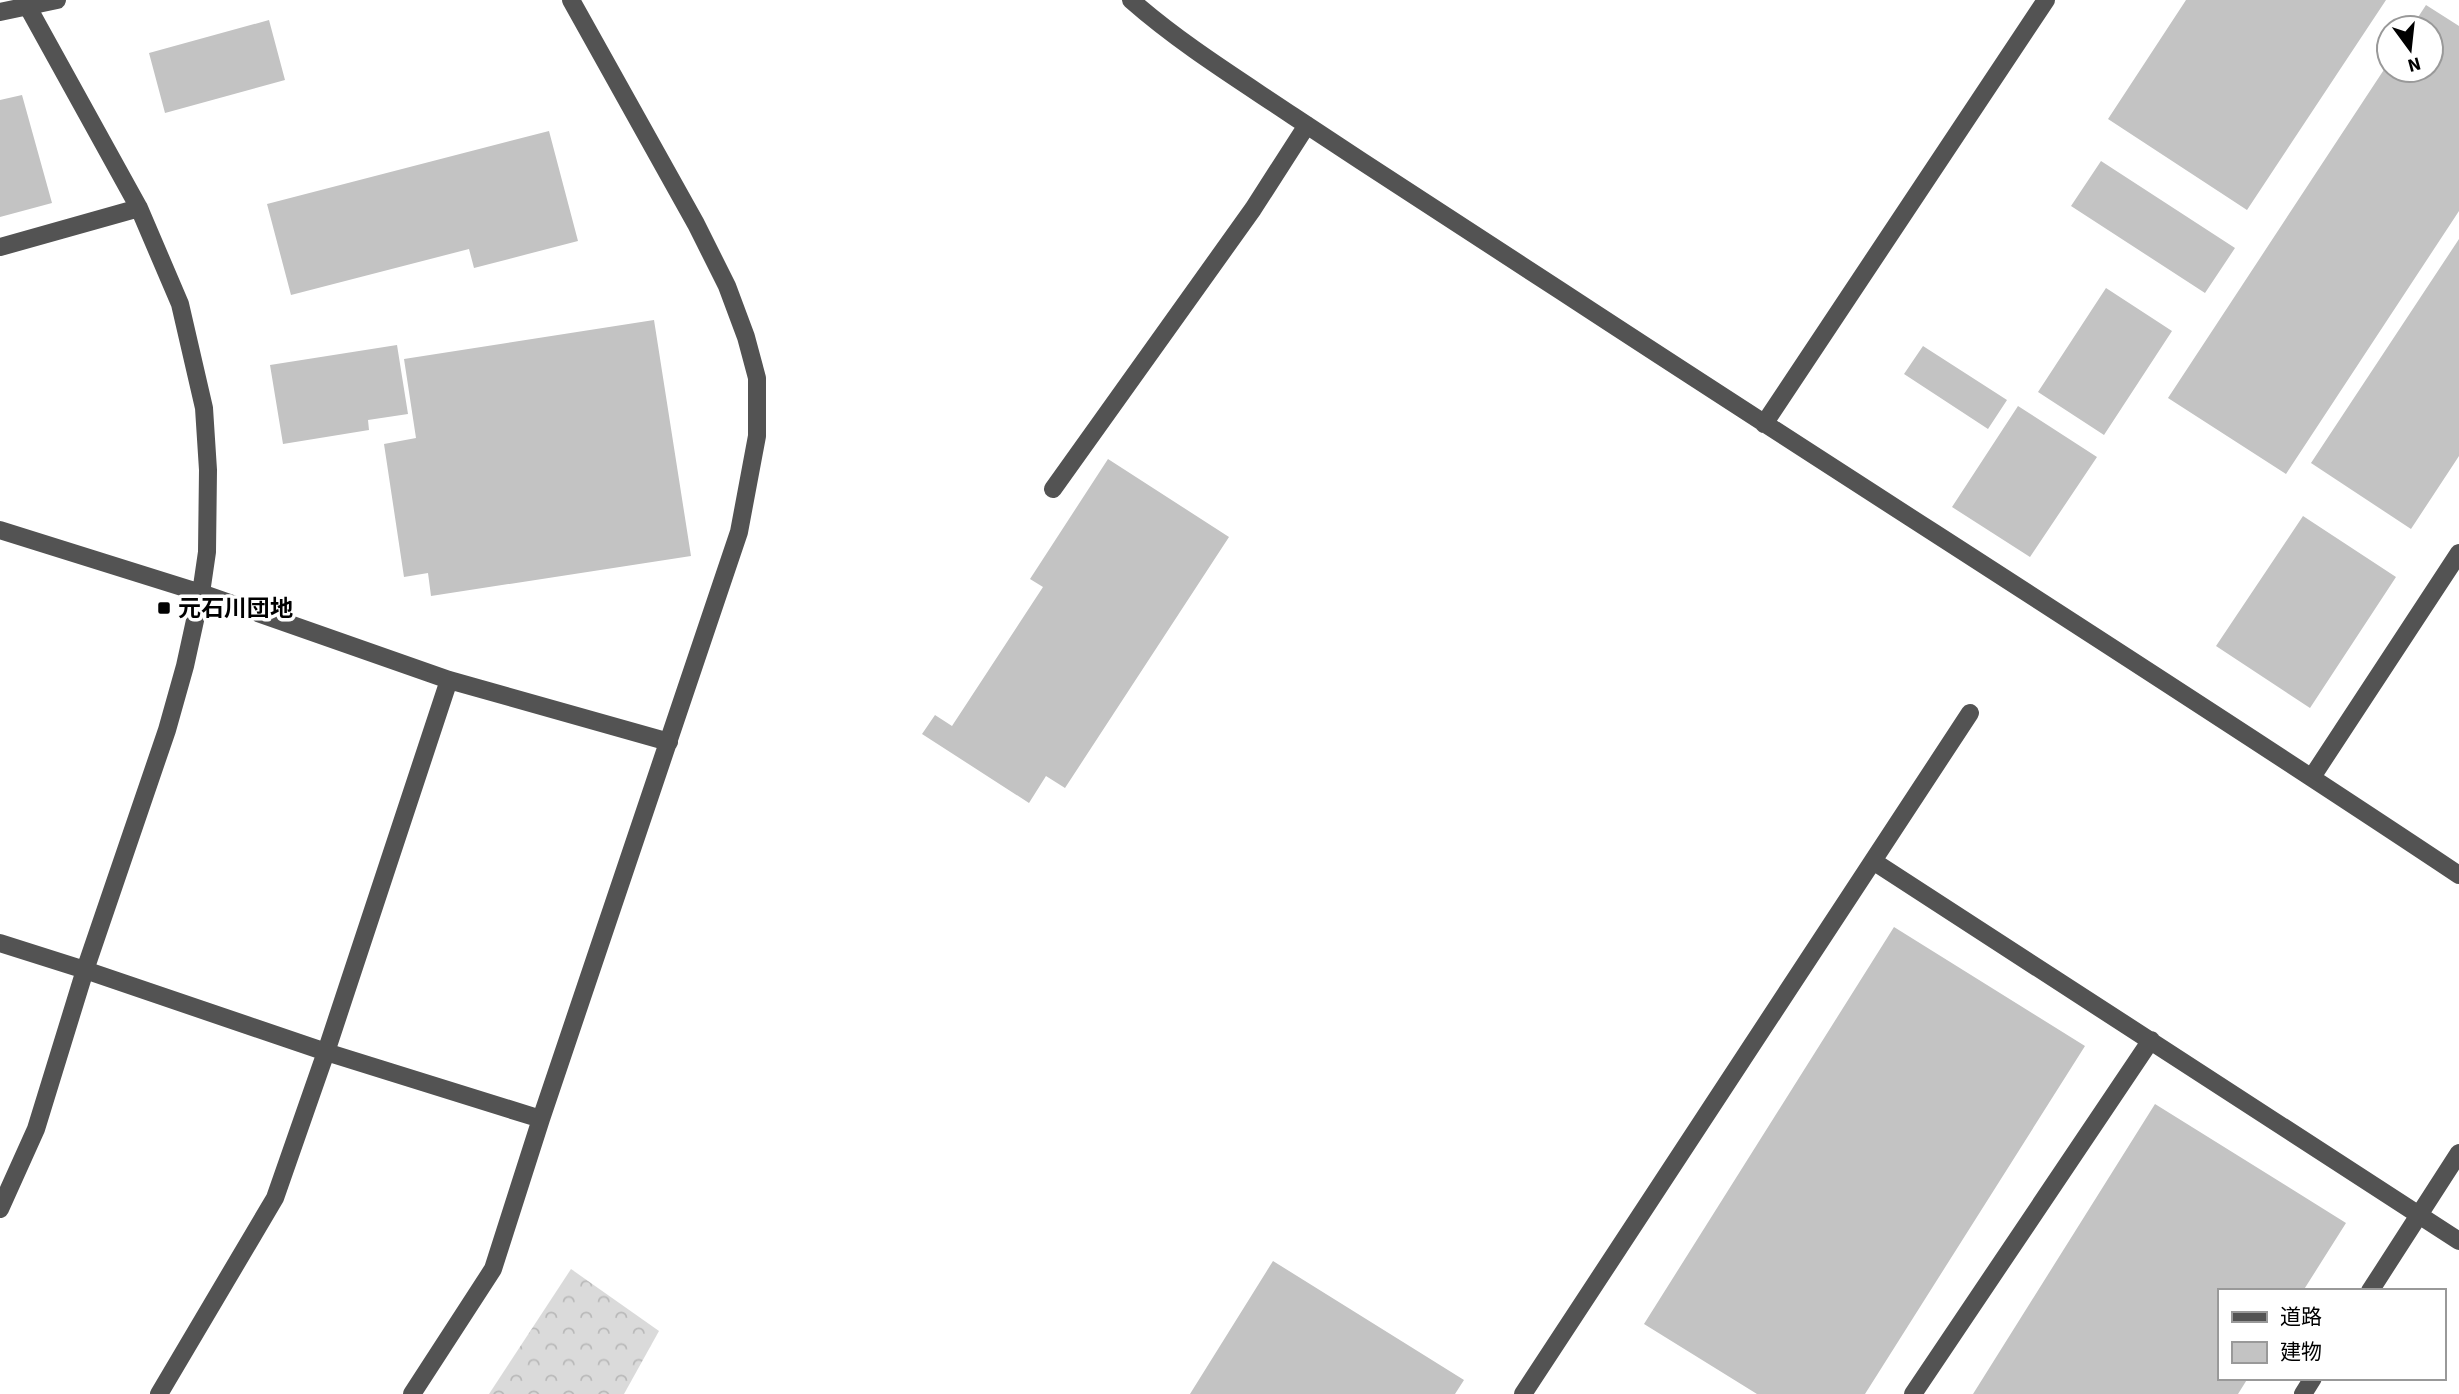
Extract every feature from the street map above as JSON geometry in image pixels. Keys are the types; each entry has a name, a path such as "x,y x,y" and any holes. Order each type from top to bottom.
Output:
{"street":[{"path":"0,12 26,3 57,0"},
{"path":"412,1394 493,1269 739,532 757,436 757,377 727,286 696,224 571,0"},
{"path":"1131,0 1150,17 1217,65 1307,125 2459,875"},
{"path":"1764,424 2046,0"},
{"path":"0,1209 36,1129 85,970 167,730 185,666 207,552 208,470 204,408 180,304 139,208 26,3"},
{"path":"1053,489 1253,209 1307,125"},
{"path":"0,247 139,208"},
{"path":"0,530 201,593 449,680 669,742"},
{"path":"2312,777 2459,553"},
{"path":"159,1394 275,1198 449,680"},
{"path":"1523,1394 1970,713"},
{"path":"1873,861 2459,1241"},
{"path":"0,943 326,1052 541,1119"},
{"path":"1913,1394 2151,1040"},
{"path":"2371,1289 2459,1153"}],"green space":[{"path":"571,1269 659,1331 624,1394 489,1394"}],"building":[{"path":"2186,0 2386,0 2247,210 2108,119"},
{"path":"2426,5 2440,14 2420,14"},
{"path":"2445,17 2459,26 2459,211 2286,474 2168,398 2375,83 2445,84"},
{"path":"269,20 285,80 165,113 149,53"},
{"path":"22,95 52,203 0,217 0,100"},
{"path":"549,131 578,241 474,268 469,249 291,295 267,204"},
{"path":"2101,161 2235,248 2205,293 2071,206"},
{"path":"2459,239 2459,456 2411,529 2311,463"},
{"path":"2106,288 2172,331 2104,435 2038,392"},
{"path":"654,320 691,556 431,596 428,573 404,577 384,444 416,438 404,359"},
{"path":"397,345 408,414 368,420 369,430 283,444 270,365"},
{"path":"1923,346 2007,400 1988,429 1904,374"},
{"path":"2018,406 2097,457 2030,557 1952,507"},
{"path":"1108,459 1229,537 1065,788 1046,776 1029,803 922,734 935,715 952,726 1043,587 1030,579"},
{"path":"2303,516 2396,577 2310,708 2216,646"},
{"path":"1894,927 2085,1046 1865,1394 1757,1394 1644,1324"},
{"path":"2155,1104 2346,1223 2304,1289 2218,1289 2218,1380 2247,1380 2238,1394 1973,1394"},
{"path":"1273,1261 1464,1380 1455,1394 1190,1394"}],"place":[{"name":"元石川団地","path":"164,608"}]}
